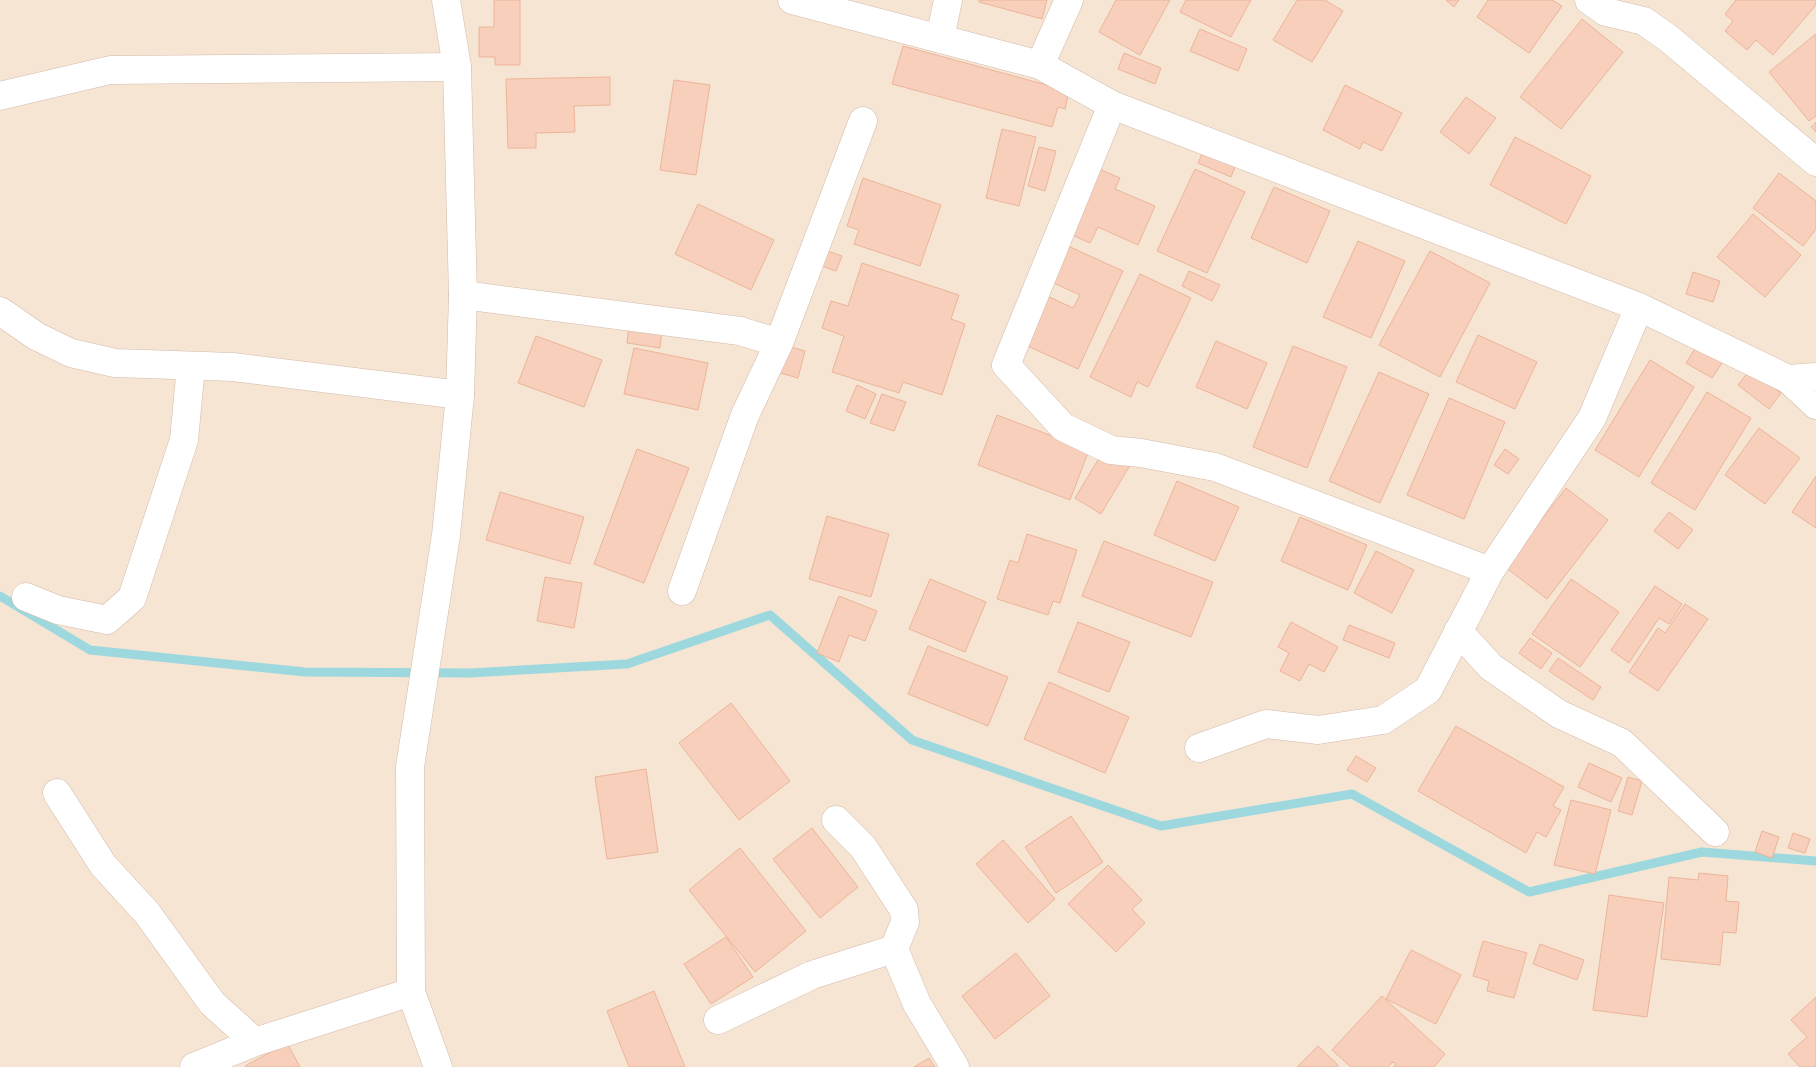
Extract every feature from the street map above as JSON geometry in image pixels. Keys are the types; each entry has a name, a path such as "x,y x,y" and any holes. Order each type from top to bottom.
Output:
{"street":[{"path":"438,1067 411,992 410,767 446,535 460,395 463,295 457,67 446,0"},
{"path":"792,0 1040,65 1112,105 1639,307 1788,379 1816,405"},
{"path":"940,38 948,0"},
{"path":"1040,65 1069,0"},
{"path":"1589,0 1606,12 1647,11 1668,38 1816,162"},
{"path":"0,96 110,70 457,67"},
{"path":"1112,105 1006,365 1063,427 1111,450 1141,453 1215,467 1490,571"},
{"path":"682,591 745,415 779,343 863,121"},
{"path":"463,295 740,331 779,343"},
{"path":"1199,748 1266,724 1318,730 1383,720 1428,690 1490,571 1592,418 1639,307"},
{"path":"0,311 36,336 70,353 115,363 233,367 460,395"},
{"path":"26,598 58,610 107,620 132,598 184,440 190,366"},
{"path":"1788,379 1816,377"},
{"path":"1458,631 1491,667 1559,714 1622,743 1715,832"},
{"path":"57,793 103,865 147,913 212,1003 255,1042"},
{"path":"836,820 863,847 904,910 904,922 894,949 917,1004 955,1067"},
{"path":"718,1020 812,975 894,949"},
{"path":"194,1067 255,1042 411,992"}],"shaded area":[{"path":"0,0 1816,0 1816,1067 0,1067"}],"building":[{"path":"494,0 520,0 520,65 495,65 495,57 479,57 479,27 494,27"},
{"path":"979,0 1047,0 1042,19 979,2"},
{"path":"1116,0 1170,0 1140,55 1099,32"},
{"path":"1186,0 1251,0 1231,37 1180,12"},
{"path":"1297,0 1325,0 1343,11 1312,62 1273,40"},
{"path":"1446,0 1459,0 1454,7"},
{"path":"1488,0 1552,0 1562,6 1529,53 1477,17"},
{"path":"1736,0 1816,0 1816,5 1773,55 1756,40 1747,50 1725,31 1733,21 1725,14"},
{"path":"1582,19 1623,52 1561,129 1520,97"},
{"path":"1200,29 1247,49 1238,71 1190,51"},
{"path":"1816,34 1816,116 1809,121 1769,72"},
{"path":"903,46 1069,91 1065,109 1058,107 1052,127 892,84"},
{"path":"1124,53 1161,68 1155,84 1118,69"},
{"path":"610,77 610,105 574,106 575,132 536,133 536,148 508,148 506,79"},
{"path":"674,80 710,85 696,175 660,170"},
{"path":"1345,85 1402,113 1382,151 1363,142 1360,149 1323,130"},
{"path":"1466,97 1496,118 1469,154 1440,132"},
{"path":"1816,122 1816,132 1811,127"},
{"path":"1002,129 1036,137 1019,206 986,198"},
{"path":"1515,137 1591,176 1566,224 1490,185"},
{"path":"1206,145 1238,160 1231,177 1198,163"},
{"path":"1039,147 1056,151 1045,191 1028,186"},
{"path":"1092,166 1120,178 1115,189 1155,206 1138,245 1098,227 1090,243 1063,231"},
{"path":"1195,169 1245,192 1207,273 1157,251"},
{"path":"1779,173 1816,201 1816,229 1803,246 1753,208"},
{"path":"863,178 941,205 920,266 854,244 859,230 847,226"},
{"path":"1274,187 1330,211 1307,263 1251,238"},
{"path":"698,204 774,240 751,290 675,254"},
{"path":"1753,214 1801,255 1765,297 1717,257"},
{"path":"1358,241 1405,261 1371,338 1323,317"},
{"path":"1066,245 1123,271 1078,369 1021,343 1043,294 1073,308 1080,295 1049,281"},
{"path":"824,250 842,256 836,271 819,265"},
{"path":"1430,251 1490,283 1440,377 1379,345"},
{"path":"862,263 959,295 951,319 965,324 942,395 903,382 899,393 832,372 844,336 822,328 831,301 848,306"},
{"path":"1189,271 1220,285 1212,301 1182,286"},
{"path":"1693,272 1720,281 1713,302 1686,294"},
{"path":"1140,274 1191,298 1148,387 1137,382 1131,397 1090,377"},
{"path":"629,324 662,328 660,348 627,343"},
{"path":"1478,335 1537,362 1515,409 1456,382"},
{"path":"536,336 602,360 584,407 518,383"},
{"path":"1216,341 1267,363 1247,409 1196,387"},
{"path":"1700,341 1726,357 1712,378 1686,363"},
{"path":"784,345 805,351 798,378 777,372"},
{"path":"1293,346 1347,367 1307,468 1253,447"},
{"path":"634,348 708,363 698,410 624,394"},
{"path":"1650,360 1694,387 1639,477 1595,450"},
{"path":"1750,370 1781,393 1769,409 1738,385"},
{"path":"1379,372 1429,394 1380,503 1329,481"},
{"path":"857,385 876,394 865,419 846,411"},
{"path":"1707,392 1751,418 1695,510 1651,483"},
{"path":"882,394 906,402 894,431 870,423"},
{"path":"1449,398 1505,422 1464,519 1407,495"},
{"path":"997,415 1089,450 1070,500 978,465"},
{"path":"1759,428 1800,458 1765,504 1725,475"},
{"path":"637,449 689,468 644,583 594,564"},
{"path":"1505,449 1519,459 1508,474 1494,465"},
{"path":"1104,450 1130,465 1101,514 1075,498"},
{"path":"1816,476 1816,528 1792,512"},
{"path":"1177,481 1239,507 1215,561 1154,535"},
{"path":"1566,488 1608,520 1547,599 1505,567"},
{"path":"500,492 584,517 570,564 486,540"},
{"path":"1669,512 1693,530 1678,549 1654,531"},
{"path":"827,516 889,534 871,597 809,579"},
{"path":"1300,517 1367,545 1348,590 1281,561"},
{"path":"1027,534 1077,550 1060,603 1053,601 1048,615 997,599 1010,560 1018,563"},
{"path":"1104,541 1213,582 1191,637 1082,596"},
{"path":"1376,551 1414,570 1392,613 1354,593"},
{"path":"545,577 582,583 574,628 537,621"},
{"path":"930,579 986,602 965,652 909,629"},
{"path":"1571,579 1619,612 1580,667 1532,634"},
{"path":"1655,586 1682,604 1669,624 1659,618 1629,663 1611,650"},
{"path":"839,596 877,611 865,641 849,635 839,662 817,653"},
{"path":"1685,604 1708,619 1658,691 1629,672 1658,628 1665,633"},
{"path":"1078,622 1130,642 1109,692 1058,672"},
{"path":"1291,622 1338,647 1324,672 1309,664 1300,681 1280,671 1289,653 1278,647"},
{"path":"1349,625 1395,643 1389,658 1343,640"},
{"path":"1530,638 1552,653 1541,669 1519,653"},
{"path":"928,646 1008,677 988,726 908,694"},
{"path":"1558,658 1601,687 1593,700 1549,671"},
{"path":"1049,682 1129,717 1105,773 1024,739"},
{"path":"731,703 790,781 739,820 679,743"},
{"path":"1456,726 1564,787 1553,806 1561,810 1546,837 1537,832 1526,853 1418,791"},
{"path":"1356,756 1376,768 1367,782 1347,770"},
{"path":"1589,763 1622,778 1611,802 1578,787"},
{"path":"646,769 658,852 607,859 595,777"},
{"path":"1628,777 1642,781 1632,815 1618,811"},
{"path":"1571,800 1611,810 1595,874 1554,865"},
{"path":"1071,816 1103,862 1056,893 1025,847"},
{"path":"812,828 858,887 820,918 773,859"},
{"path":"1762,831 1779,837 1772,858 1755,852"},
{"path":"1793,833 1810,839 1805,853 1788,848"},
{"path":"1003,840 1055,899 1028,923 976,864"},
{"path":"740,848 806,931 755,972 689,890"},
{"path":"1108,865 1142,900 1132,909 1145,923 1116,952 1068,904"},
{"path":"1699,873 1728,876 1726,901 1739,902 1736,933 1723,932 1720,965 1661,959 1669,877 1698,880"},
{"path":"1609,895 1664,903 1647,1017 1593,1010"},
{"path":"726,937 753,977 711,1004 684,964"},
{"path":"1483,941 1527,953 1514,998 1487,991 1489,981 1473,976"},
{"path":"1540,944 1584,960 1577,980 1533,964"},
{"path":"1411,950 1461,975 1436,1024 1386,999"},
{"path":"1016,953 1050,996 995,1039 962,996"},
{"path":"654,991 685,1067 629,1067 607,1011"},
{"path":"1382,996 1445,1054 1434,1067 1393,1067 1396,1064 1393,1062 1388,1067 1351,1067 1332,1050"},
{"path":"1816,997 1816,1067 1800,1067 1788,1054 1807,1037 1791,1020"},
{"path":"287,1043 300,1067 245,1066"},
{"path":"1318,1046 1338,1065 1337,1067 1297,1067"},
{"path":"929,1058 935,1067 914,1067"}],"waterway":[{"path":"0,596 90,650 305,672 470,673 627,664 770,615 912,740 1161,826 1352,794 1529,892 1702,852 1816,861"}]}
